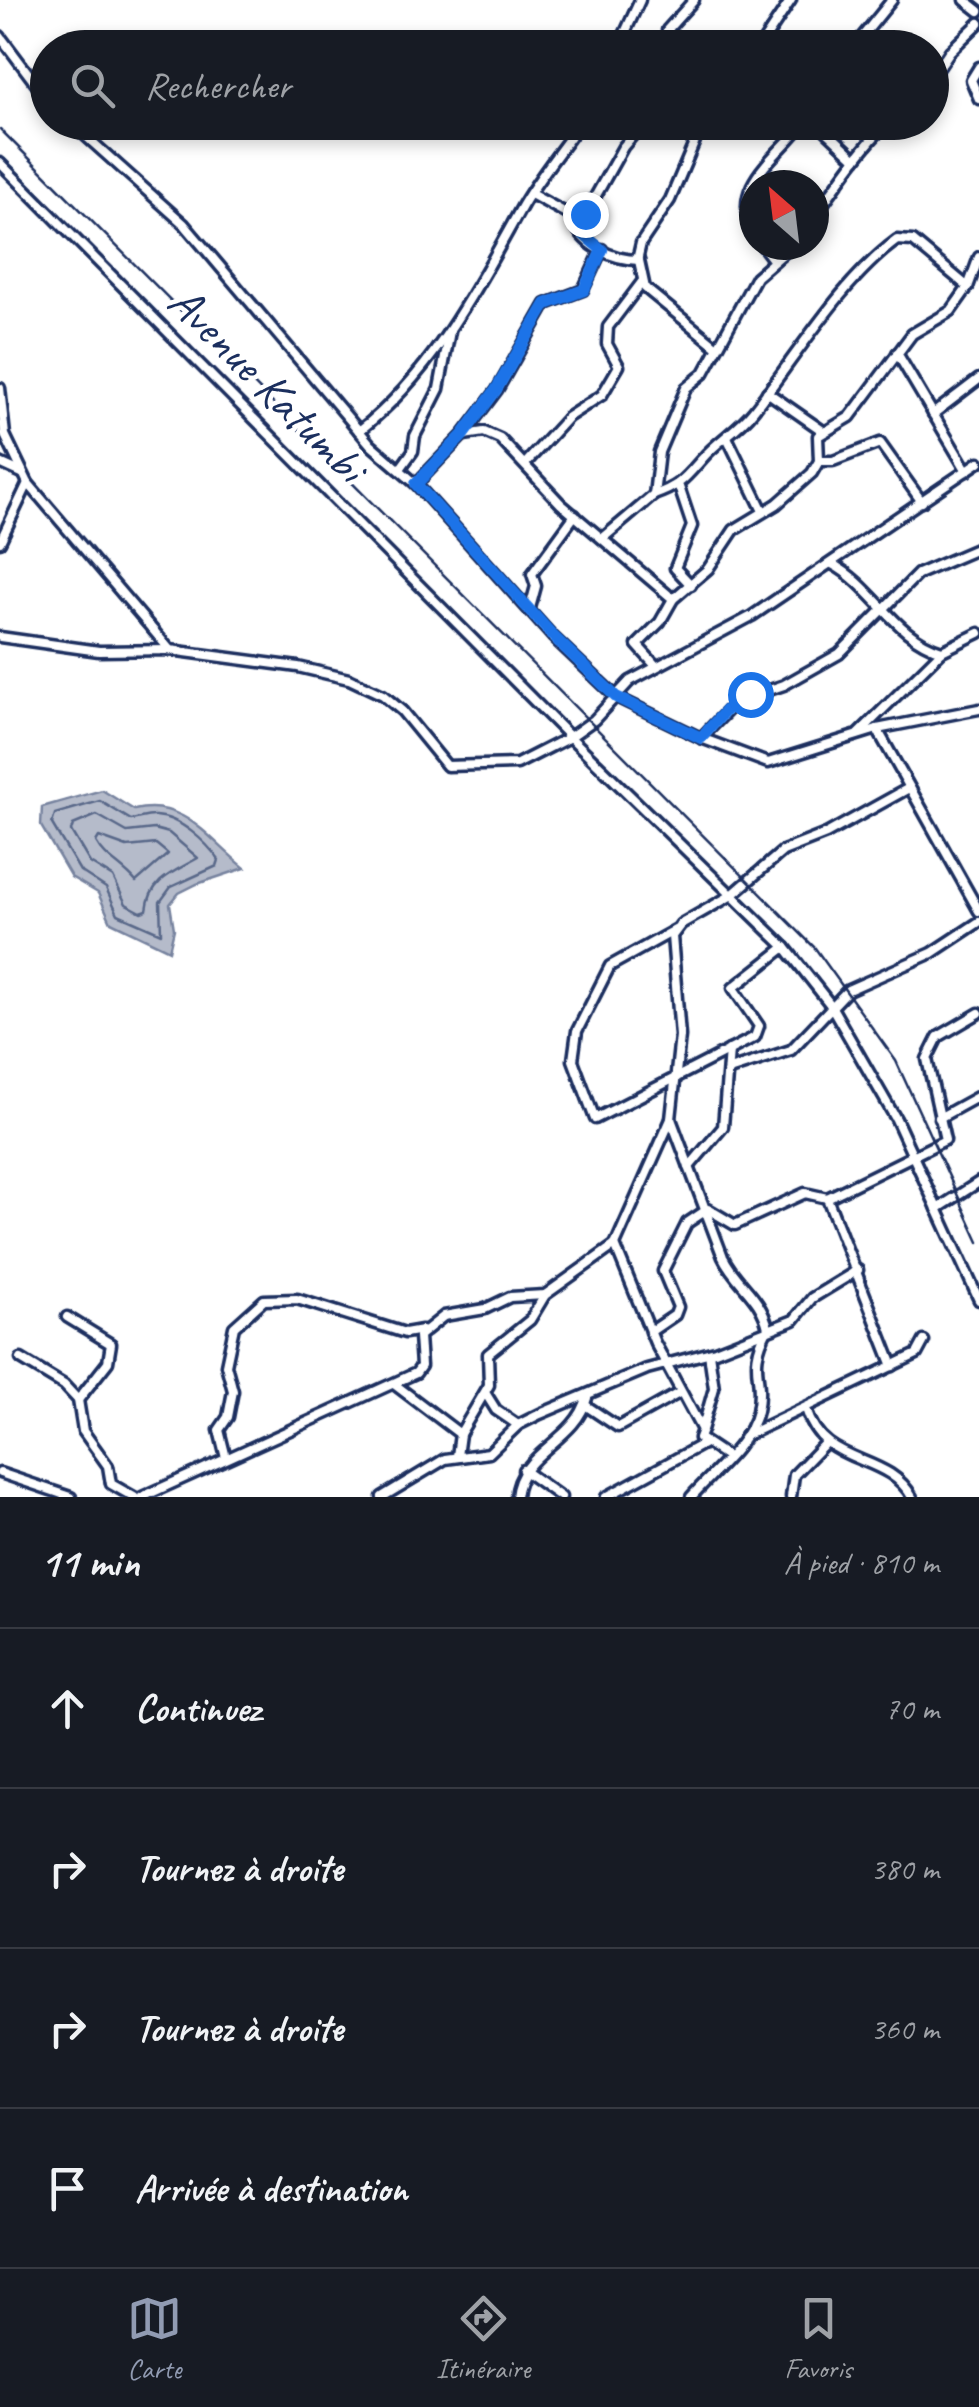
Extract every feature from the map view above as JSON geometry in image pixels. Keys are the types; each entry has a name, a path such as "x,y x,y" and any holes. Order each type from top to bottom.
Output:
{"street":[{"path":"626,30 640,0"},
{"path":"667,30 694,0"},
{"path":"771,30 791,0"},
{"path":"867,30 892,0"},
{"path":"965,0 979,11"},
{"path":"949,53 979,24"},
{"path":"0,36 30,76"},
{"path":"979,67 971,80 979,99"},
{"path":"90,140 184,224 359,431 416,484 616,697 701,738 761,762 774,763 877,730 979,709"},
{"path":"359,431 380,414 450,330 531,194 568,140"},
{"path":"575,218 592,208 614,161 630,140"},
{"path":"695,140 670,200 641,243 639,260 642,282 652,296 716,346"},
{"path":"758,170 783,151 789,140"},
{"path":"836,140 856,159"},
{"path":"829,196 872,140"},
{"name":"Avenue Katumbi","path":"0,163 785,948 830,1004 913,1157 978,1294"},
{"path":"531,194 575,218 580,234 602,250 620,260 639,260"},
{"path":"604,538 654,495 678,486 767,392 863,272 897,240 913,241 968,287"},
{"path":"416,484 463,435 505,377 514,353 546,304 584,290 602,250"},
{"path":"819,461 816,444 824,430 850,417 912,334 951,311 968,287 979,257"},
{"path":"654,495 655,466 686,388 704,373 756,277 774,261"},
{"path":"525,464 568,417 608,390 619,366 607,344 608,327 642,282"},
{"path":"400,469 415,446 415,436 439,389 450,330"},
{"path":"898,353 967,472"},
{"path":"933,414 979,379"},
{"path":"0,388 3,436 28,483 170,650"},
{"path":"767,392 824,430"},
{"path":"463,435 492,434 575,516 674,599"},
{"path":"726,437 762,509"},
{"path":"655,665 637,645 734,530 792,491 819,461 833,461 880,443 922,502"},
{"path":"0,462 22,473"},
{"path":"0,637 99,652 170,650 298,667 349,679 384,695 447,766 517,764 570,737 655,665 752,616 979,462"},
{"path":"0,542 28,483"},
{"path":"678,486 692,526 675,568 691,585"},
{"path":"530,608 536,586 532,574 575,516"},
{"path":"701,738 737,701 784,685 839,654 918,574 979,548"},
{"path":"832,564 864,583 921,645 928,666"},
{"path":"855,737 942,651 979,632"},
{"path":"921,645 942,651"},
{"path":"877,730 979,911"},
{"path":"785,948 732,988 758,1026 751,1040 594,1119 573,1060 577,1031 610,966 732,895 783,851 826,834 909,788"},
{"path":"729,1070 791,1050 830,1004 861,982 932,953 979,922"},
{"path":"457,1456 460,1434 486,1394 490,1351 530,1320 545,1295 615,1245 671,1119 680,1036 672,936 675,930"},
{"path":"708,1209 735,1225 806,1193 827,1198 945,1140 926,1066 932,1043 979,1013"},
{"path":"689,1167 723,1127 729,1050"},
{"path":"940,1118 979,1096"},
{"path":"671,1119 731,1273 747,1284 768,1328"},
{"path":"937,1209 979,1182"},
{"path":"827,1198 893,1366"},
{"path":"650,1332 678,1307 664,1271 666,1260 687,1223 708,1209"},
{"path":"615,1245 700,1440 726,1456"},
{"path":"387,1496 437,1463 457,1456 489,1454 518,1425 586,1401 666,1363 709,1352 794,1320 812,1298 858,1270"},
{"path":"226,1458 219,1430 228,1417 233,1391 226,1365 234,1327 257,1304 273,1297 297,1299 404,1332 422,1330 444,1316 485,1309 510,1297 545,1295"},
{"path":"67,1318 111,1344 108,1362 78,1400"},
{"path":"746,1436 758,1408 754,1356 768,1328"},
{"path":"142,1497 420,1369 417,1346 422,1330"},
{"path":"690,1497 746,1436 918,1354 924,1342"},
{"path":"606,1497 700,1440 714,1388 709,1352"},
{"path":"21,1359 64,1386 78,1400 82,1432 108,1466 112,1484 134,1497"},
{"path":"394,1384 460,1434"},
{"path":"486,1394 496,1410 518,1425"},
{"path":"586,1401 618,1427 678,1394"},
{"path":"516,1497 523,1470 570,1430 586,1401"},
{"path":"806,1409 824,1443 891,1474 912,1497"},
{"path":"791,1497 794,1475 824,1443"},
{"path":"523,1470 561,1497"},
{"path":"0,1473 72,1497"}],"water":[{"path":"102,790 134,810 152,808 182,816 245,868 179,893 170,904 174,929 169,950 111,922 98,893 71,877 41,826 42,807"}],"railway":[{"path":"0,129 815,948 896,1061 979,1242"}],"route":[{"path":"585,214 575,218 575,225 580,234 602,250 584,290 552,298 546,304 530,334 514,353 496,390 463,435 416,484 538,621 616,697 701,738 726,710 750,694"}]}
